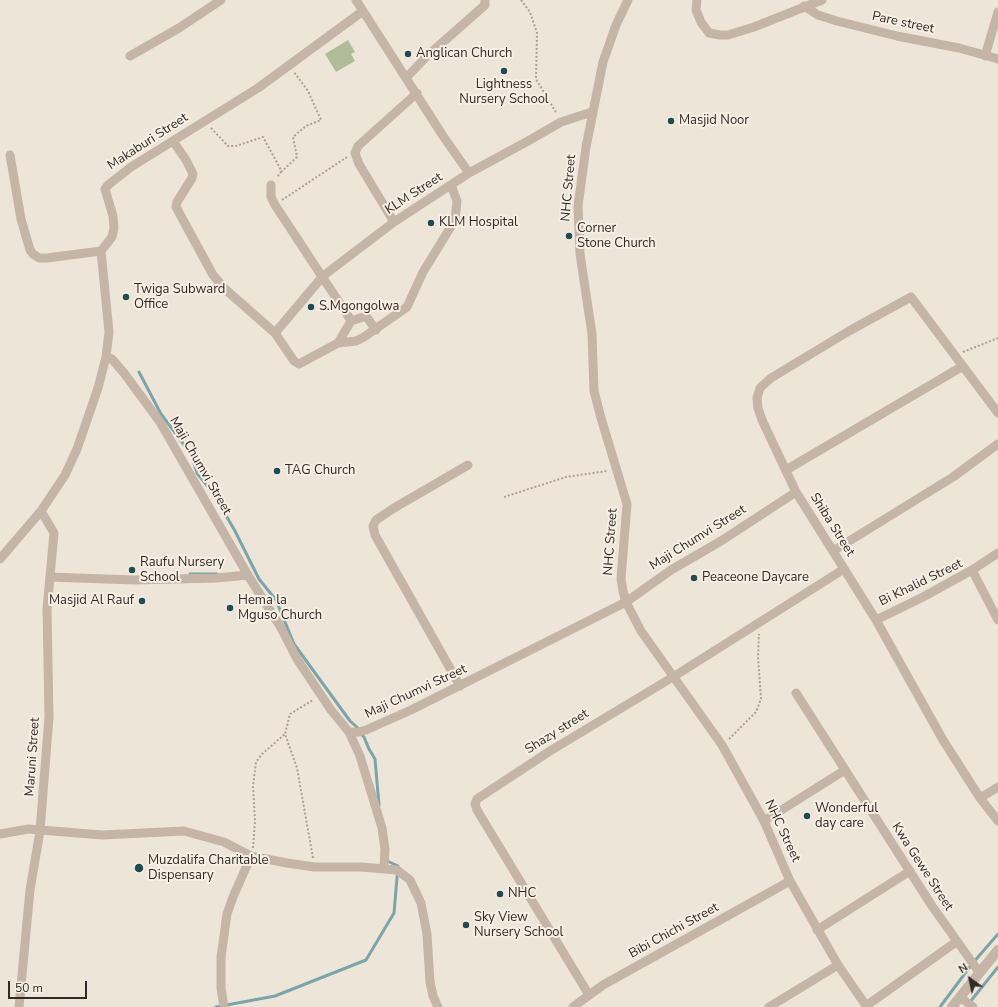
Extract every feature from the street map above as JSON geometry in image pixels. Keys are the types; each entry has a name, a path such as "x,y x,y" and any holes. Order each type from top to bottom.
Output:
{"street":[{"path":"130,56 179,28 221,0"},
{"path":"356,0 443,136 469,173"},
{"path":"406,78 426,57 485,5 485,0"},
{"name":"NHC Street","path":"628,0 616,25 603,62 592,112 578,206 580,254 592,334 594,391 627,504 621,579 626,602 641,631 722,745 764,821 790,881 817,930 838,965 866,1006"},
{"path":"697,0 696,10 700,22 709,33 720,35 728,35 754,27 822,0"},
{"name":"Pare street","path":"804,6 818,15 837,21 897,36 959,48 998,59"},
{"name":"Makaburi Street","path":"101,252 112,237 114,228 113,216 105,189 108,184 131,167 258,88 363,11"},
{"path":"986,56 998,12"},
{"path":"394,222 359,164 355,152 358,146 416,93"},
{"name":"KLM Street","path":"275,333 323,276 394,222 469,173 561,122 592,112"},
{"path":"174,141 186,160 192,174 192,178 177,202 177,211 213,275 225,289 275,333 294,361 299,364 338,343 356,341 376,330 406,307 423,272 455,220 456,206 451,185"},
{"path":"0,559 41,511 58,486 72,461 98,388 106,357 109,332 101,252 47,258 40,258 33,254 30,250 21,219 10,156"},
{"path":"271,185 271,197 275,205 352,321"},
{"name":"Shiba Street","path":"955,355 913,298 903,300 848,331 771,378 760,388 757,398 758,408 796,492 876,620 943,740 980,798 998,821"},
{"path":"338,343 352,321 366,316 376,330"},
{"path":"955,355 998,413"},
{"name":"Maji Chumvi Street","path":"106,357 112,359 124,372 160,422 248,575 280,626 297,659 340,723 349,732 366,730 460,686 626,602 671,570 721,541 796,492"},
{"path":"786,470 963,366"},
{"path":"833,550 953,477 998,444"},
{"path":"460,686 376,535 373,526 376,520 394,508 468,465"},
{"name":"Maruni Street","path":"19,1007 30,890 40,831 49,717 47,609 54,533 41,511"},
{"path":"972,570 998,553"},
{"name":"Shazy street","path":"589,995 477,810 477,799 550,751 673,677 844,569"},
{"name":"Bi Khalid Street","path":"876,620 923,597 972,570 998,620"},
{"path":"50,577 134,580 216,578 248,575"},
{"name":"Kwa Gewe Street","path":"796,693 956,942 979,972"},
{"path":"349,732 360,756 382,828 385,849 384,868"},
{"path":"764,821 845,770"},
{"path":"980,798 998,787"},
{"path":"0,834 18,830 102,835 184,831 224,842 251,856 314,867 384,868 397,870 410,880 421,903 427,934 430,982 433,996 438,1007"},
{"path":"224,1007 221,988 221,957 227,914 232,896 251,856"},
{"path":"817,930 910,871"},
{"name":"Bibi Chichi Street","path":"573,1007 589,995 790,881"},
{"path":"866,1006 956,942"},
{"path":"952,1007 998,950"},
{"path":"769,1007 838,965"},
{"path":"960,997 973,1007"}],"path":[{"path":"522,0 530,12 537,33 536,79 561,122"},
{"path":"271,185 280,172 297,157 293,137 306,126 321,120 308,91 289,66"},
{"path":"205,120 228,146 236,146 263,137 280,172"},
{"path":"275,205 355,152"},
{"path":"955,355 998,338"},
{"path":"504,497 566,477 616,470"},
{"path":"722,745 746,724 756,712 761,699 758,657 759,622"},
{"path":"314,867 296,764 285,734 290,714 321,695"},
{"path":"251,856 255,836 253,786 256,762 262,754 285,734"}],"green space":[{"path":"348,40 355,52 351,54 355,61 336,72 325,54"}],"waterway":[{"path":"139,372 161,414 191,454 197,473 213,493 235,531 259,579 276,600 294,644 350,721 359,729 359,732 364,737 375,759 379,805"},
{"path":"190,574 217,574"},
{"path":"216,1007 275,996 366,960 394,913 398,866 385,860"},
{"path":"940,1007 972,964 998,934"},
{"path":"970,1002 998,967"}],"place":[{"name":"Anglican Church","path":"408,54"},
{"name":"Lightness Nursery School","path":"504,71"},
{"name":"Masjid Noor","path":"671,121"},
{"name":"KLM Hospital","path":"431,223"},
{"name":"Corner Stone Church","path":"569,236"},
{"name":"Twiga Subward Office","path":"126,297"},
{"name":"S.Mgongolwa","path":"311,307"},
{"name":"TAG Church","path":"277,471"},
{"name":"Raufu Nursery School","path":"132,570"},
{"name":"Peaceone Daycare","path":"694,578"},
{"name":"Masjid Al Rauf","path":"142,601"},
{"name":"Hema la Mguso Church","path":"230,608"},
{"name":"Wonderful day care","path":"807,816"},
{"name":"Muzdalifa Charitable Dispensary","path":"139,868"},
{"name":"NHC","path":"500,894"},
{"name":"Sky View Nursery School","path":"466,925"}]}
